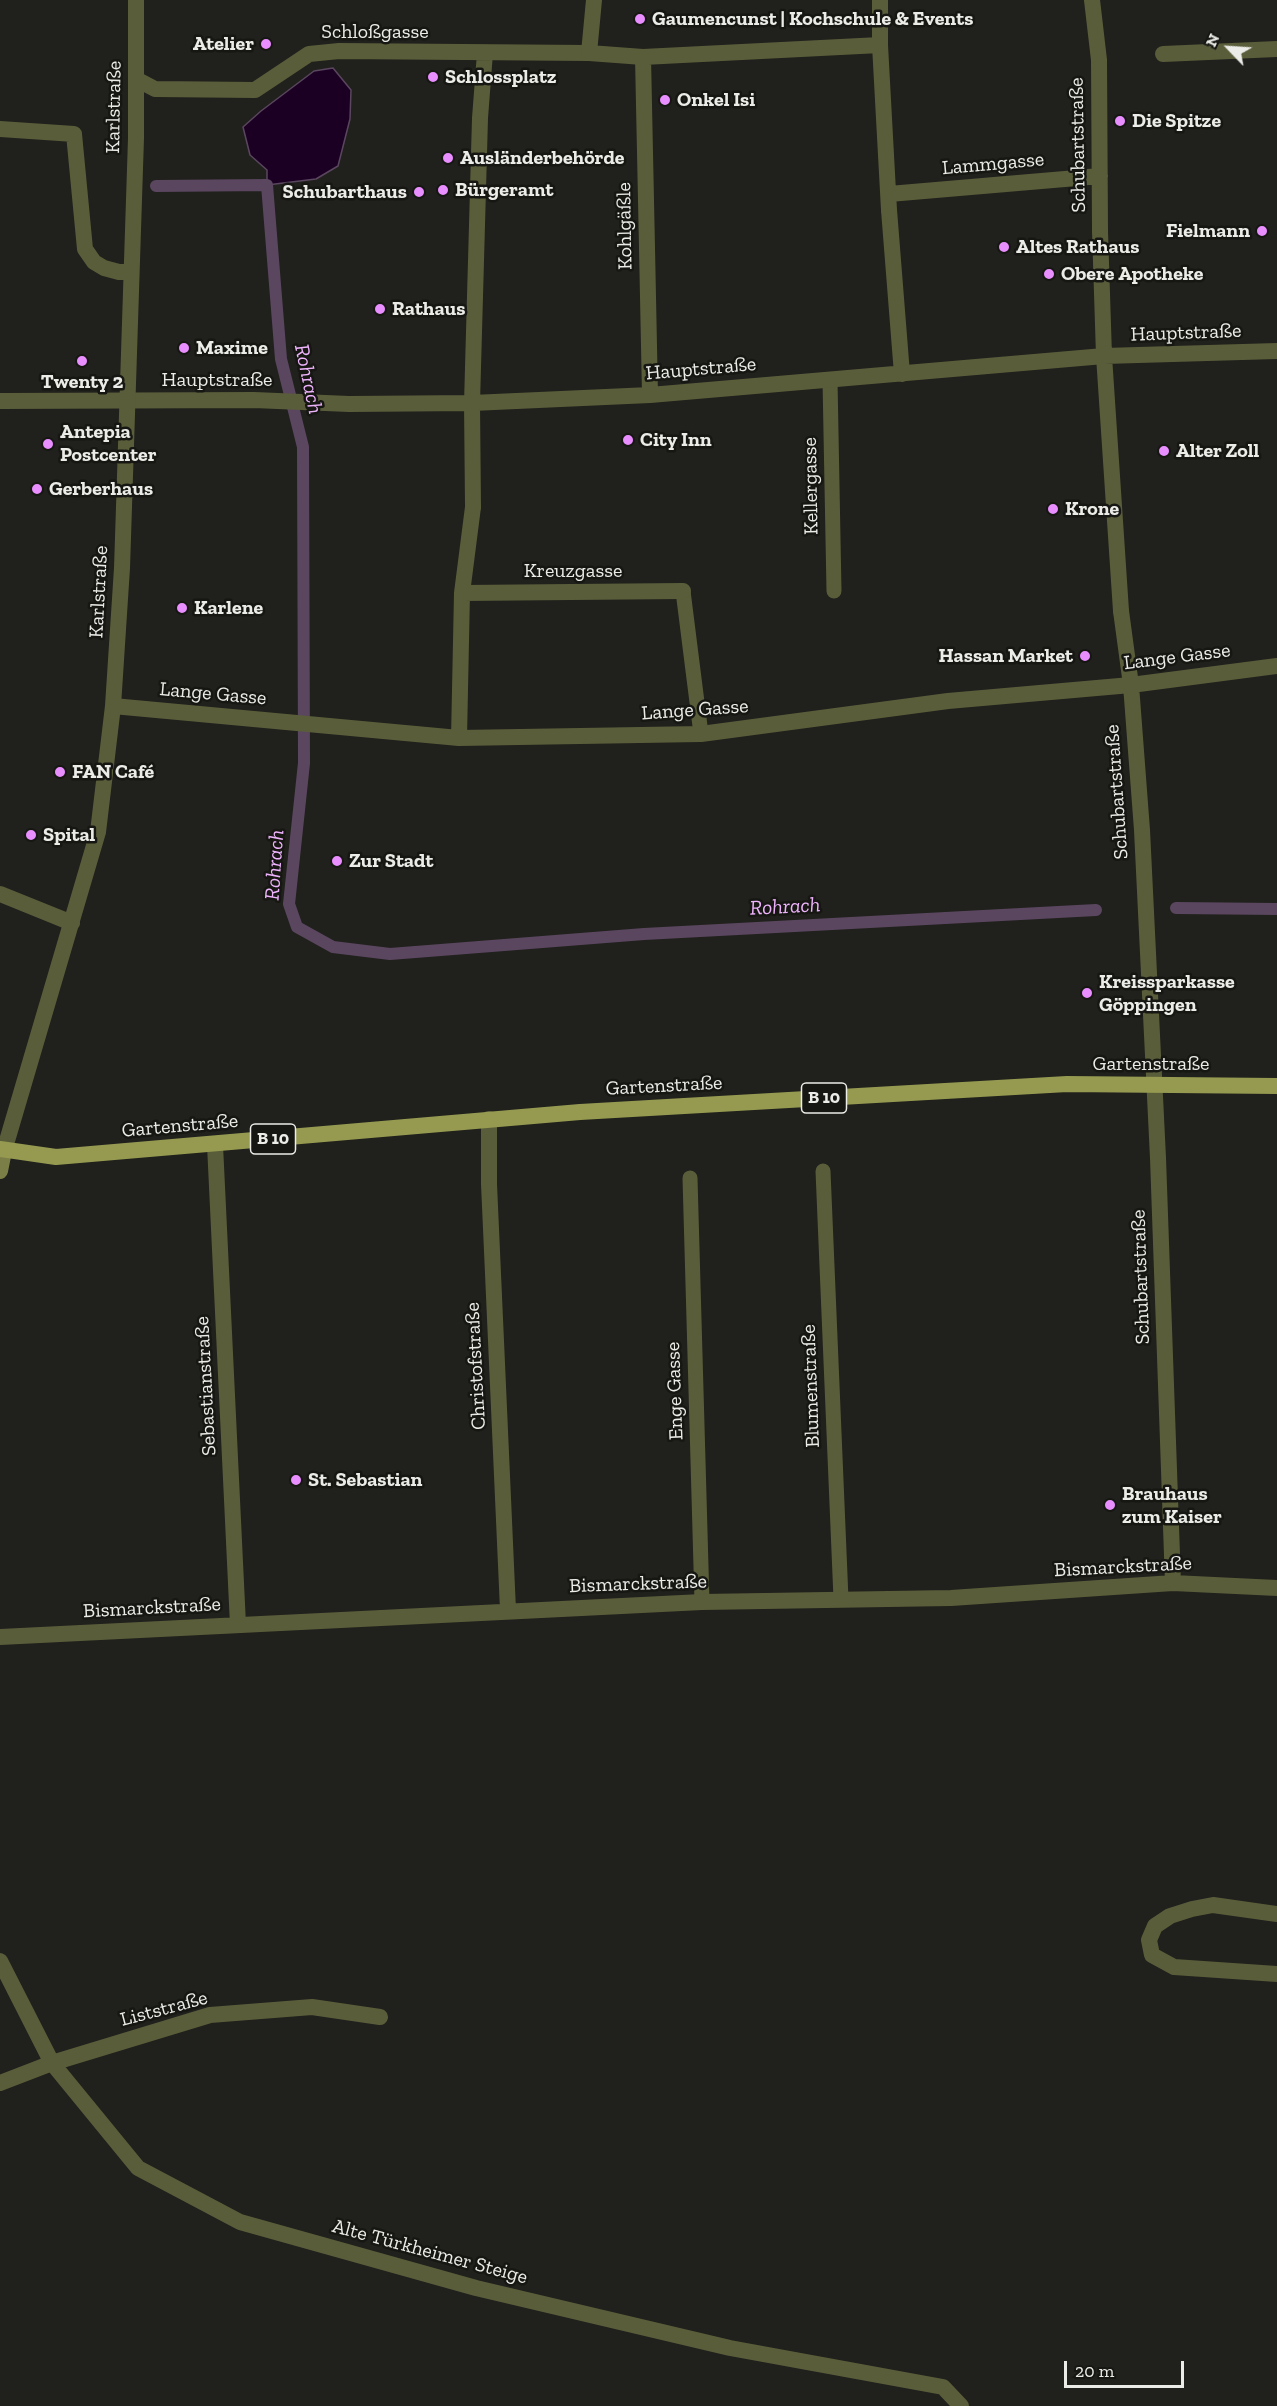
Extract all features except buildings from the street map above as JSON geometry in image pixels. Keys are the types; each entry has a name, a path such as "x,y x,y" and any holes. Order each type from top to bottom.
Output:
{"main road":[{"name":"Gartenstraße","path":"2,1150 56,1157 215,1145 489,1119 1067,1084 1277,1086"},
{"name":"Karlstraße","path":"0,1171 2,1150"}],"street":[{"name":"Karlstraße","path":"2,1150 98,832 113,706 122,568 136,79 136,0"},
{"path":"589,53 594,0"},
{"path":"880,0 880,45 889,202 902,374"},
{"name":"Schubartstraße","path":"1092,0 1098,60 1104,356 1121,611 1131,685 1142,830 1158,1158 1173,1583"},
{"name":"Schloßgasse","path":"136,79 155,89 255,90 309,54 339,51 589,53 643,57 880,45"},
{"path":"1163,54 1277,49"},
{"path":"459,738 462,593 473,507 472,403 480,118 485,53"},
{"name":"Kohlgäßle","path":"643,57 650,395"},
{"path":"0,129 74,134 85,249 93,262 104,268 131,272"},
{"name":"Lammgasse","path":"889,202 1100,176"},
{"name":"Hauptstraße","path":"0,401 254,400 349,404 472,403 650,395 1104,356 1277,351"},
{"name":"Kreuzgasse","path":"462,593 683,591"},
{"name":"Lange Gasse","path":"113,706 459,738 701,734 948,701 1131,685 1277,666"},
{"path":"0,894 72,923"},
{"name":"Christofstraße","path":"489,1119 489,1184 508,1611"},
{"name":"Sebastianstraße","path":"215,1145 238,1625"},
{"name":"Bismarckstraße","path":"0,1637 702,1602 951,1598 1173,1583 1277,1588"},
{"path":"1277,1914 1213,1905 1192,1909 1170,1916 1155,1926 1149,1940 1152,1955 1174,1967 1277,1974"},
{"name":"Alte Türkheimer Steige","path":"0,1961 52,2063 138,2168 240,2222 476,2288 730,2348 943,2387 961,2406"},
{"name":"Liststraße","path":"0,2083 52,2063 210,2015 312,2007 380,2017"}],"lane":[{"name":"Kellergasse","path":"830,380 834,591"},
{"path":"683,591 701,734"},
{"name":"Blumenstraße","path":"824,1172 841,1599"},
{"name":"Enge Gasse","path":"690,1178 702,1602"}],"shaded area":[{"path":"333,68 351,90 350,119 338,166 316,179 267,185 267,170 250,155 243,127 314,71"}],"waterway":[{"name":"Rohrach","path":"156,186 267,185 281,359 303,447 304,763 289,904 297,927 333,947 390,954 644,934 1096,910"},
{"name":"Rohrach","path":"1176,908 1277,909"}],"place":[{"name":"Gaumencunst | Kochschule & Events","path":"640,19"},
{"name":"Atelier","path":"266,44"},
{"name":"Schlossplatz","path":"433,77"},
{"name":"Onkel Isi","path":"665,100"},
{"name":"Die Spitze","path":"1120,121"},
{"name":"Ausländerbehörde","path":"448,158"},
{"name":"Bürgeramt","path":"443,190"},
{"name":"Schubarthaus","path":"419,192"},
{"name":"Fielmann","path":"1262,231"},
{"name":"Altes Rathaus","path":"1004,247"},
{"name":"Obere Apotheke","path":"1049,274"},
{"name":"Rathaus","path":"380,309"},
{"name":"Maxime","path":"184,348"},
{"name":"Twenty 2","path":"82,361"},
{"name":"City Inn","path":"628,440"},
{"name":"Antepia Postcenter","path":"48,444"},
{"name":"Alter Zoll","path":"1164,451"},
{"name":"Gerberhaus","path":"37,489"},
{"name":"Krone","path":"1053,509"},
{"name":"Karlene","path":"182,608"},
{"name":"Hassan Market","path":"1085,656"},
{"name":"FAN Café","path":"60,772"},
{"name":"Spital","path":"31,835"},
{"name":"Zur Stadt","path":"337,861"},
{"name":"Kreissparkasse Göppingen","path":"1087,993"},
{"name":"St. Sebastian","path":"296,1480"},
{"name":"Brauhaus zum Kaiser","path":"1110,1505"}]}
